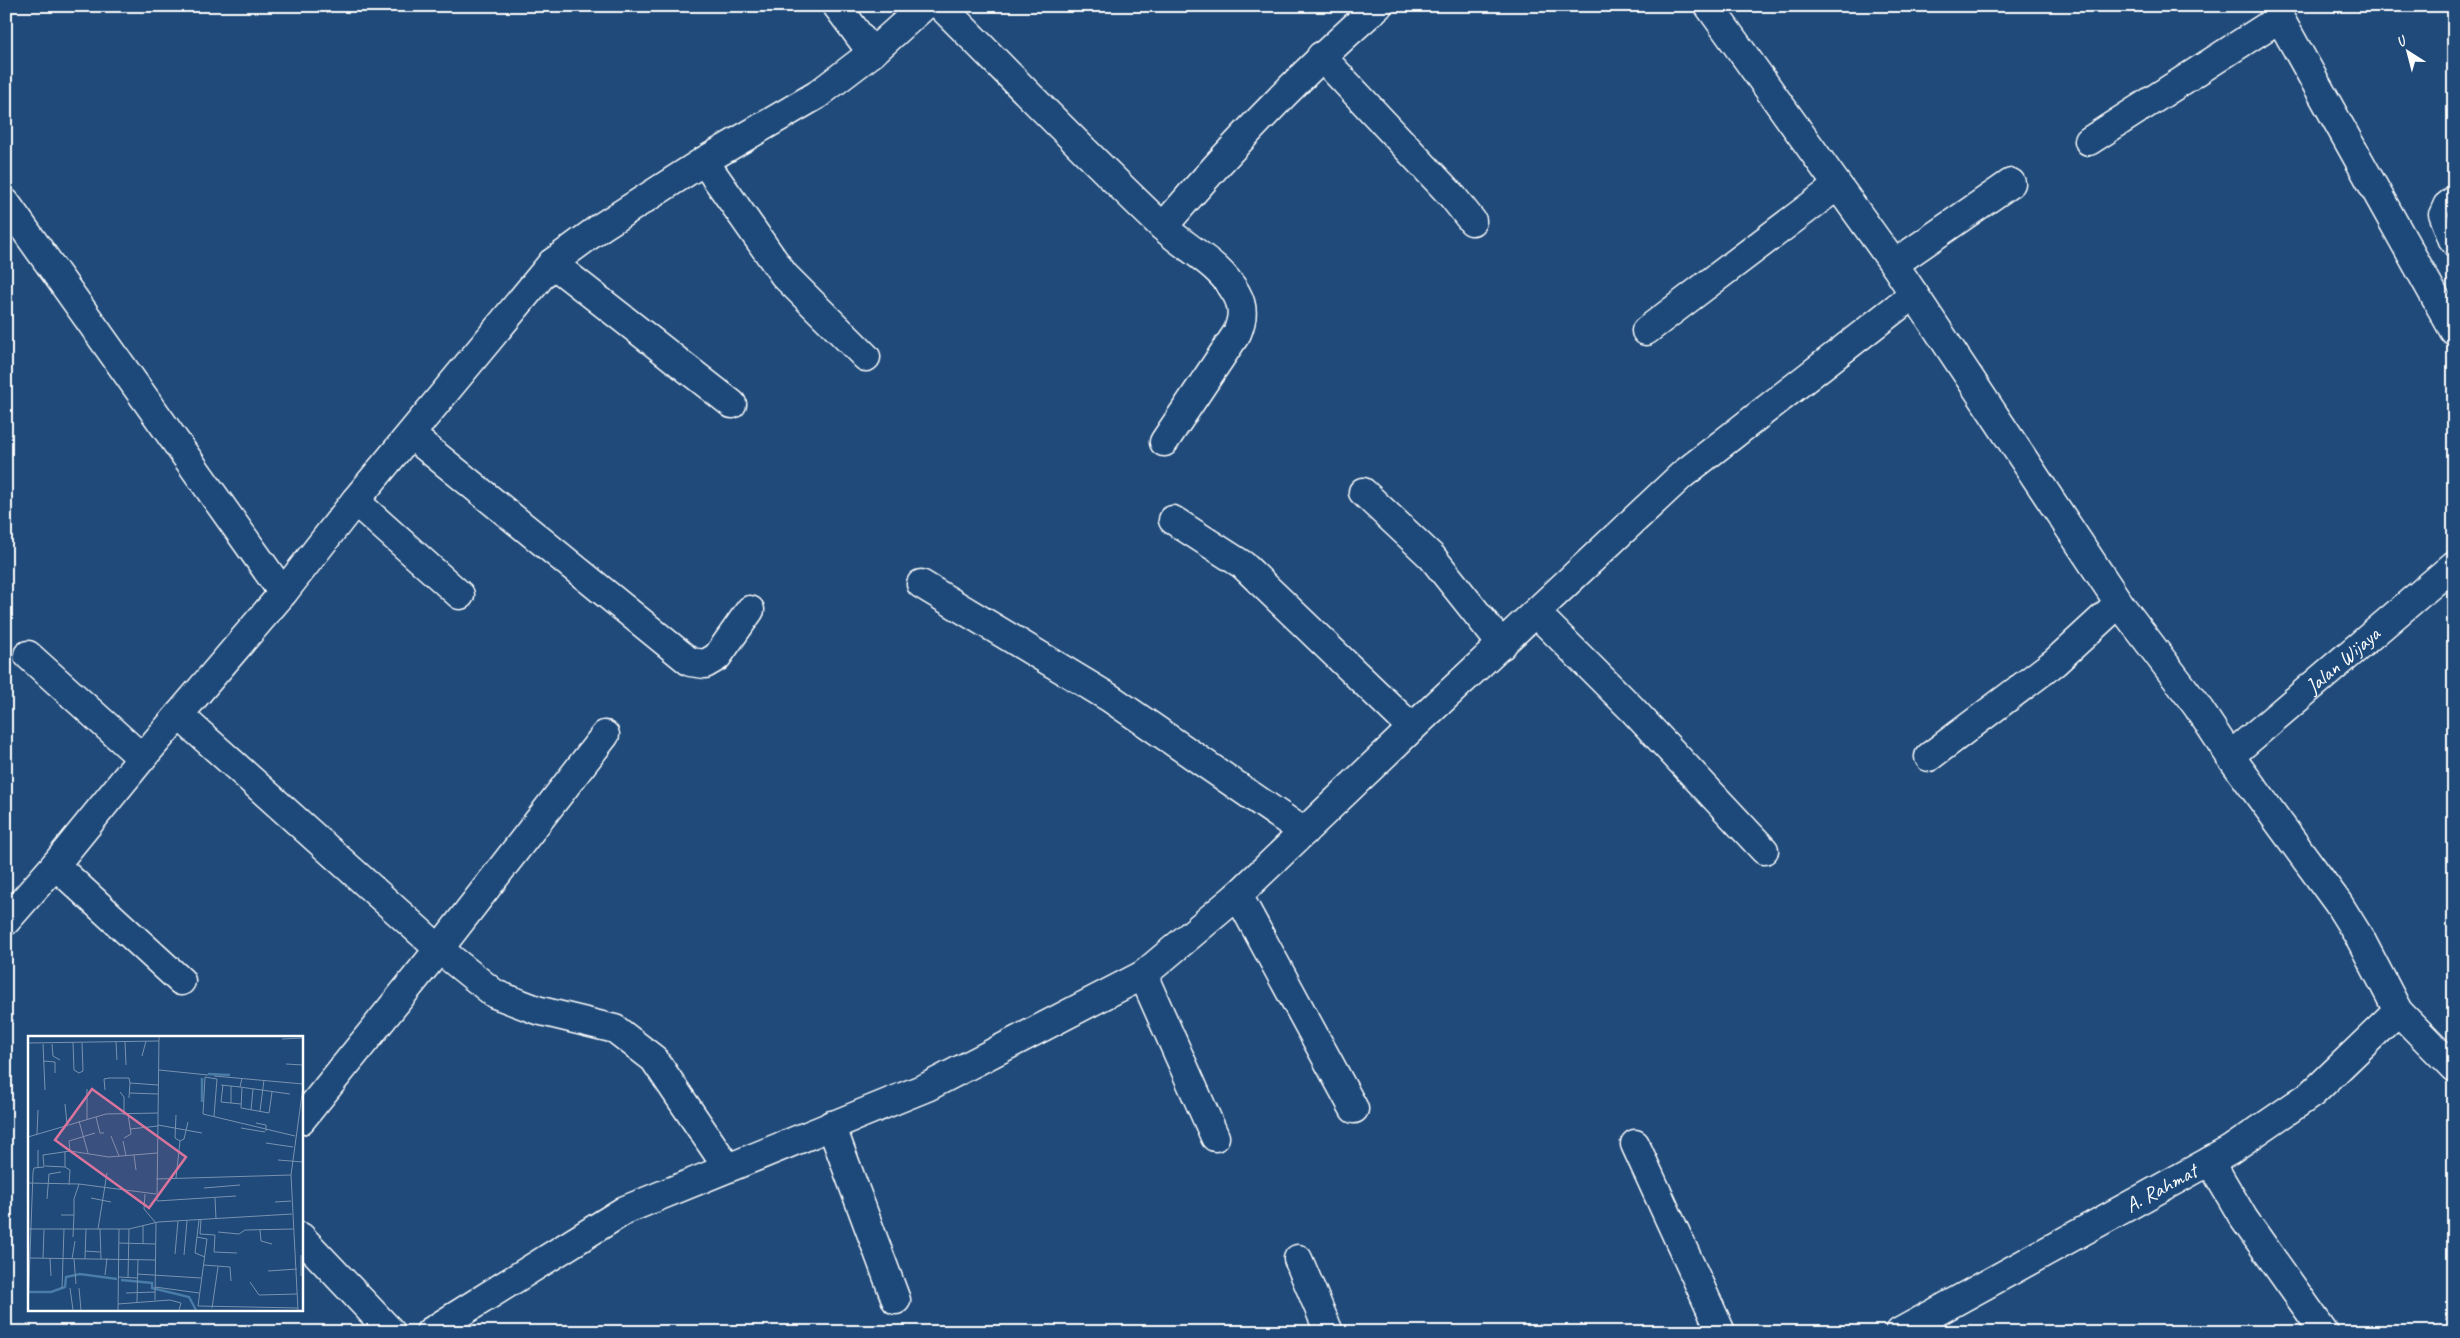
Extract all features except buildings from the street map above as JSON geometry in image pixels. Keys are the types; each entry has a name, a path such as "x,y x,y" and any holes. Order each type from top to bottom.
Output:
{"street":[{"path":"837,6 872,53"},
{"path":"6,921 56,865 142,758 283,594 354,501 411,436 552,263 601,227 704,161 817,95 872,53 924,6"},
{"path":"941,6 1163,227 1214,265 1236,293 1242,307 1243,318 1237,332 1164,442"},
{"path":"1163,227 1204,179 1321,56 1378,6"},
{"path":"1709,6 1894,264 2119,603 2197,706 2230,756 2338,903 2362,940 2398,1011 2454,1068"},
{"path":"2089,141 2276,12 2454,332"},
{"path":"1321,56 1453,197 1472,221"},
{"path":"704,161 784,276 866,357"},
{"path":"1894,264 2011,183"},
{"path":"1646,331 1838,186"},
{"path":"6,203 283,594"},
{"path":"552,263 732,404"},
{"path":"430,1332 625,1210 928,1087 1143,975 1238,894 1682,475 1914,294"},
{"path":"411,436 690,662 705,664 717,657 750,610"},
{"path":"1363,492 1432,557 1502,644"},
{"path":"354,501 460,595"},
{"path":"1173,520 1243,564 1412,728"},
{"name":"Jalan Wijaya","path":"2230,756 2454,565"},
{"path":"921,584 1110,698 1304,832"},
{"path":"1929,757 2055,662 2119,603"},
{"path":"1536,613 1632,709 1764,850"},
{"path":"28,655 142,758"},
{"path":"179,715 439,949 495,994 537,1010 615,1029 654,1059 727,1167"},
{"path":"302,1119 439,949 605,734"},
{"path":"56,865 181,981"},
{"path":"1238,894 1354,1109"},
{"path":"1143,975 1180,1053 1215,1137"},
{"name":"A. Rahmat","path":"1900,1332 2210,1161 2313,1093 2398,1011"},
{"path":"831,1125 896,1300"},
{"path":"1635,1144 1721,1332"},
{"path":"2210,1161 2244,1219 2324,1332"},
{"path":"302,1238 391,1332"},
{"path":"1298,1259 1329,1332"}],"lane":[{"path":"2454,194 2443,203 2438,214 2448,241 2454,249"}]}
